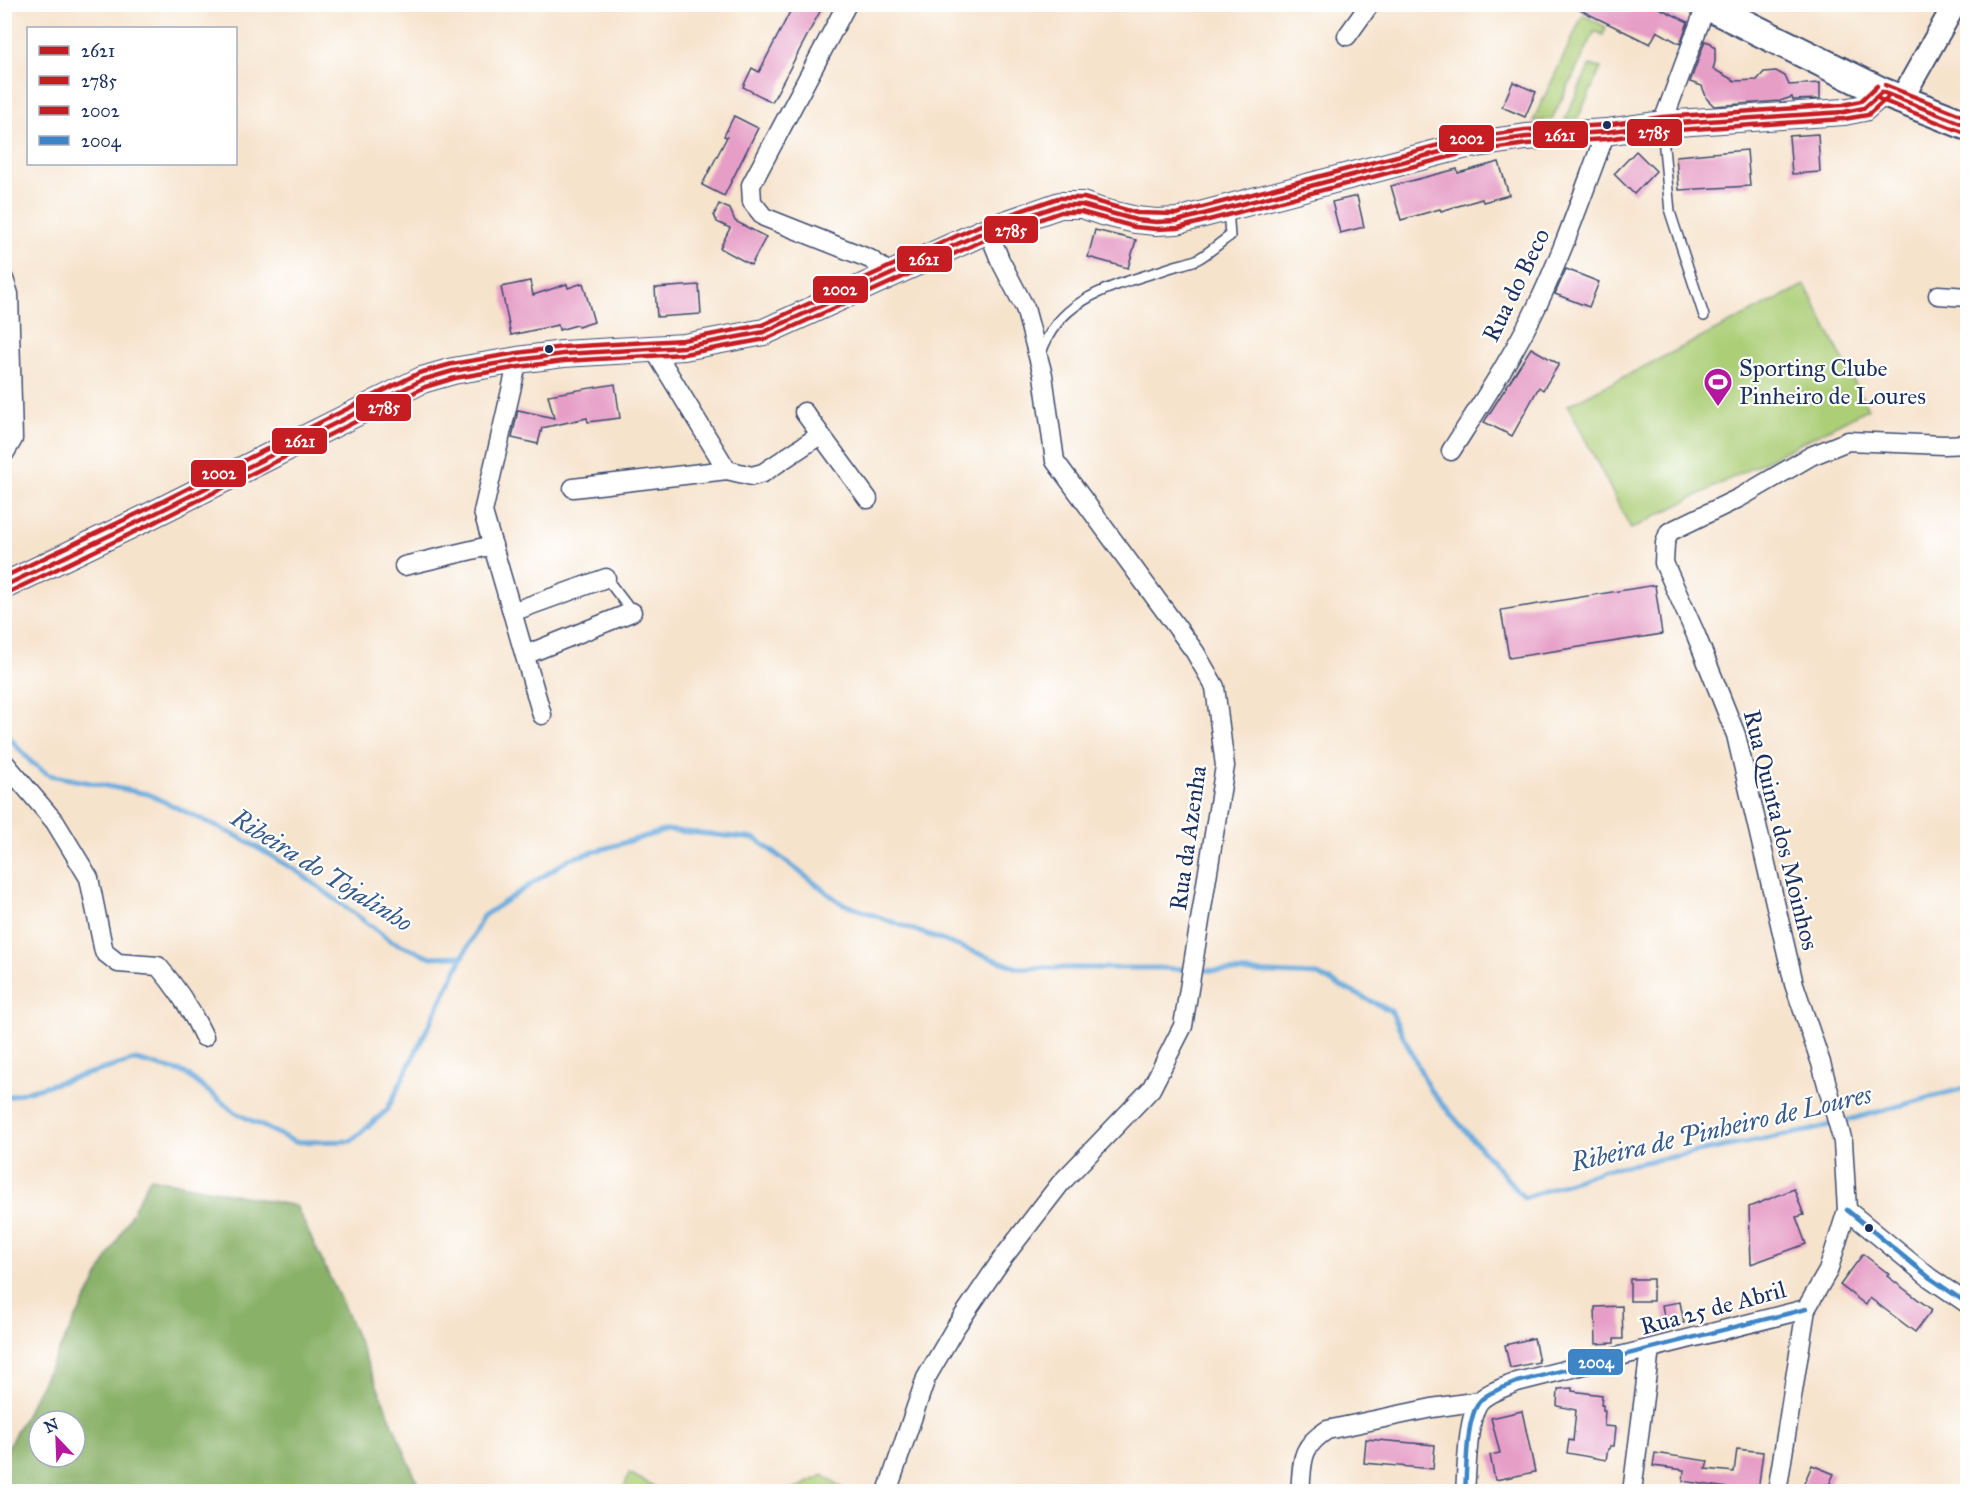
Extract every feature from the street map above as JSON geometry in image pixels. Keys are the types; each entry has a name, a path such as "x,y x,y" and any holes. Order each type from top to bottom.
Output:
{"main road":[{"path":"1705,5 1891,96 1968,126"},
{"path":"4,586 148,518 422,380 453,371 563,354 684,347 743,338 764,332 988,230 1060,205 1082,205 1136,220 1177,221 1463,146 1526,137 1606,132 1662,124 1844,112 1864,108 1891,96"}],"street":[{"path":"847,4 751,185 750,194 752,202 764,217 870,259 891,274"},
{"path":"1347,36 1370,4"},
{"path":"1891,96 1955,4"},
{"path":"1662,124 1705,5"},
{"name":"Rua do Beco","path":"1451,451 1495,381 1537,307 1606,132"},
{"name":"Rua da Azenha","path":"887,1491 926,1378 956,1328 1002,1259 1060,1184 1151,1089 1183,1026 1225,766 1215,687 1205,669 1195,652 1055,461 1043,375 1025,308 1000,260 988,230"},
{"path":"4,279 9,294 13,439 4,454"},
{"path":"1938,295 1968,297"},
{"path":"653,348 727,470"},
{"path":"518,360 483,512 542,715"},
{"path":"804,412 868,499"},
{"path":"573,488 727,470 752,476 763,473 820,435"},
{"name":"Rua Quinta dos Moinhos","path":"1806,1309 1828,1271 1847,1210 1844,1142 1794,984 1736,735 1664,563 1665,543 1669,532 1739,498 1810,456 1848,441 1968,444"},
{"path":"404,566 493,545"},
{"path":"512,612 606,578"},
{"path":"525,655 632,612"},
{"path":"4,762 55,822 89,878 104,952 118,963 158,966 176,986 194,1015 204,1037"},
{"path":"1847,1210 1930,1278 1968,1304"},
{"path":"1777,1491 1806,1309"},
{"name":"Rua 25 de Abril","path":"1480,1401 1517,1382 1806,1309"},
{"path":"1632,1491 1650,1349"},
{"path":"1300,1491 1306,1447 1327,1430 1432,1407 1480,1401"},
{"path":"1465,1491 1472,1418 1480,1401"}],"lane":[{"path":"1662,124 1670,212 1704,316"},
{"path":"1039,359 1045,340 1057,321 1072,307 1095,294 1196,259 1230,236 1228,208"},
{"path":"606,578 632,612"}],"green space":[{"path":"1583,15 1606,27 1603,35 1595,31 1552,119 1533,121"},
{"path":"1590,65 1601,68 1578,118 1565,119"},
{"name":"Sporting Clube Pinheiro de Loures","path":"1805,285 1868,409 1631,529 1568,405"},
{"path":"150,1178 296,1206 344,1307 421,1491 5,1491 5,1453 27,1411 27,1469 87,1469 87,1409 28,1409"},
{"path":"629,1473 662,1491 623,1491"},
{"path":"823,1475 846,1491 792,1491"}],"building":[{"path":"794,4 824,4 772,102 743,87 752,68 759,72"},
{"path":"1568,4 1651,4 1688,22 1680,44 1657,31 1650,44"},
{"path":"1705,41 1711,43 1715,48 1713,69 1735,81 1757,80 1764,72 1776,71 1785,76 1789,85 1820,83 1820,99 1793,100 1792,97 1780,101 1714,106 1707,99 1702,86 1690,82"},
{"path":"1513,82 1536,92 1525,117 1502,107"},
{"path":"734,116 758,128 724,196 702,185 727,137 724,136"},
{"path":"1818,134 1820,172 1792,174 1789,136"},
{"path":"1747,150 1750,186 1679,190 1676,156"},
{"path":"1636,151 1656,171 1634,194 1614,174"},
{"path":"1499,162 1509,195 1483,202 1482,199 1401,220 1391,186 1457,169 1458,173"},
{"path":"1357,196 1364,227 1340,233 1332,202"},
{"path":"719,204 730,209 735,221 766,237 751,265 720,248 730,228 717,222 714,215"},
{"path":"1095,230 1136,240 1128,268 1088,257"},
{"path":"1566,269 1599,282 1589,307 1555,294"},
{"path":"530,281 533,295 567,284 568,288 583,283 594,322 559,330 558,325 511,335 501,287"},
{"path":"699,285 701,314 657,317 655,288"},
{"path":"1531,348 1559,364 1543,390 1539,387 1512,436 1484,422"},
{"path":"615,384 620,418 588,422 587,418 542,428 538,444 512,438 518,410 554,418 548,395"},
{"path":"1655,585 1662,634 1509,658 1501,610"},
{"path":"1794,1189 1804,1215 1796,1217 1806,1244 1751,1264 1749,1207"},
{"path":"1863,1254 1889,1274 1887,1276 1932,1310 1915,1332 1870,1298 1866,1305 1840,1285"},
{"path":"1630,1279 1653,1279 1653,1301 1630,1301"},
{"path":"1680,1302 1684,1323 1666,1327 1662,1305"},
{"path":"1622,1306 1623,1339 1614,1339 1614,1343 1596,1344 1595,1307"},
{"path":"1534,1338 1539,1362 1510,1368 1505,1345"},
{"path":"1572,1388 1572,1391 1602,1395 1601,1405 1605,1410 1604,1426 1616,1427 1614,1446 1608,1449 1606,1460 1567,1453 1569,1440 1573,1441 1576,1410 1557,1406 1558,1389"},
{"path":"1522,1411 1535,1472 1495,1480 1490,1455 1500,1453 1491,1418"},
{"path":"1366,1439 1435,1445 1433,1469 1364,1463"},
{"path":"1737,1449 1763,1452 1758,1491 1727,1491 1728,1488 1683,1481 1684,1470 1653,1466 1655,1453 1708,1461 1706,1469 1734,1472"},
{"path":"1812,1465 1834,1474 1826,1491 1810,1491 1802,1488"}],"waterway":[{"name":"Ribeira do Tojalinho","path":"4,732 31,762 49,775 148,794 241,838 300,873 391,941 431,957 463,956"},
{"name":"Ribeira de Pinheiro de Loures","path":"4,1098 136,1060 185,1073 236,1113 295,1142 351,1141 387,1110 483,916 569,859 667,830 756,839 841,903 1018,968 1158,968 1318,975 1391,1011 1430,1090 1524,1198 1603,1170 1812,1130 1968,1087"}],"transit line":[{"name":"2002","path":"1885,85 1968,118"},
{"name":"2002","path":"4,577 145,510 419,373 452,364 517,353 563,347 683,340 762,325 985,223 1058,198 1084,198 1137,213 1176,214 1462,139 1525,130 1605,125 1662,117 1843,105 1861,101 1877,86"},
{"name":"2621","path":"1882,92 1968,126"},
{"name":"2621","path":"4,586 422,380 453,371 518,360 563,354 684,347 764,332 988,230 1060,205 1082,205 1136,220 1177,221 1463,146 1526,137 1606,132 1662,124 1844,112 1864,108 1882,92"},
{"name":"2785","path":"7,593 425,387 455,378 519,367 564,361 684,354 766,339 991,237 1061,212 1081,212 1135,227 1178,228 1464,153 1527,144 1606,139 1663,131 1844,119 1868,115 1887,98"},
{"name":"2785","path":"1879,99 1965,133"},
{"name":"2004","path":"1847,1210 1930,1278 1968,1304"},
{"name":"2004","path":"1465,1492 1472,1417 1476,1406 1490,1393 1517,1382 1806,1309"}],"place":[{"name":"Sporting Clube Pinheiro de Loures","path":"1718,408"}]}
